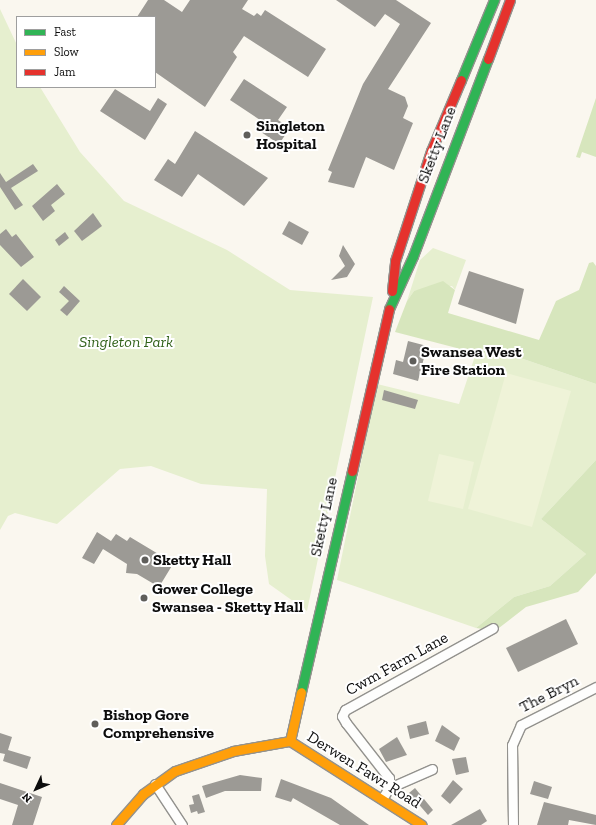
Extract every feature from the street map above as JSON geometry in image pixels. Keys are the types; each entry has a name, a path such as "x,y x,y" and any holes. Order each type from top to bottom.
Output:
{"main road":[{"name":"Sketty Lane","path":"290,741 391,300 395,261 407,218 431,151 494,0"},
{"name":"Sketty Lane","path":"391,300 413,256 510,0"},
{"path":"116,825 154,784 193,763 233,751 290,741"},
{"name":"Derwen Fawr Road","path":"290,741 422,825"}],"street":[{"name":"Cwm Farm Lane","path":"389,788 389,778 342,716 345,710 493,628"},
{"name":"The Bryn","path":"513,825 512,745 521,725 596,687"},
{"path":"382,799 389,788 432,769"},
{"path":"154,784 182,825"}],"green space":[{"name":"Singleton Park","path":"0,9 16,43 16,88 41,88 80,152 124,201 227,250 290,290 373,297 307,611 269,584 265,556 267,489 201,484 151,466 120,469 57,524 15,513 8,516 0,530"},
{"path":"596,98 596,157 582,152 580,158 576,157"},
{"path":"433,248 466,260 455,290 452,286 414,291 407,301 420,260"},
{"path":"593,262 596,266 596,384 503,352 476,353 395,332 407,301 414,291 443,281 455,290 448,313 539,340 556,301 579,290 589,263"},
{"path":"503,352 596,384 596,460 541,519 586,554 550,586 514,597 476,628 337,580 377,384 459,404 476,353"},
{"path":"506,373 571,391 532,527 468,509"},
{"path":"439,454 474,462 463,509 428,501"},
{"path":"596,460 596,573 578,592 526,607 495,631 476,628 514,597 550,586 586,554 541,519"}],"building":[{"path":"148,0 164,0 182,12 190,0 248,0 242,9 254,16 257,13 261,16 265,10 326,49 308,77 244,36 233,52 237,57 205,107 156,73 156,16 138,16"},
{"path":"336,0 396,0 431,23 388,89 405,97 408,106 403,118 413,123 394,170 366,157 354,188 328,182 332,172 328,170 363,84 400,24 385,14 375,27"},
{"path":"244,79 287,107 278,120 290,128 279,144 255,128 260,120 230,100"},
{"path":"115,89 150,111 158,98 167,104 145,140 100,111"},
{"path":"195,131 268,178 244,206 198,174 182,197 154,180 168,159 175,164"},
{"path":"33,164 38,171 11,188 23,205 15,210 0,187 0,173 6,182"},
{"path":"57,184 65,194 51,205 55,211 43,221 32,206"},
{"path":"93,213 102,226 82,241 74,231"},
{"path":"289,221 309,232 302,245 282,234"},
{"path":"6,229 12,237 16,234 34,257 21,267 0,245 0,234"},
{"path":"65,232 69,238 59,246 55,240"},
{"path":"343,245 355,264 347,277 331,280 345,266 339,256"},
{"path":"469,271 524,289 516,324 458,304"},
{"path":"23,279 41,297 27,311 9,294"},
{"path":"64,286 80,301 67,316 60,310 69,301 59,292"},
{"name":"Swansea West Fire Station","path":"408,341 427,346 418,381 393,374 396,360 403,362"},
{"path":"384,390 418,400 415,409 382,400"},
{"name":"Sketty Hall","path":"97,532 111,541 116,534 127,541 130,537 170,561 173,564 159,587 137,574 126,573 127,564 103,549 94,564 82,558"},
{"path":"566,619 578,644 518,672 506,648"},
{"path":"426,721 429,734 410,739 407,726"},
{"path":"442,725 460,738 454,751 435,741"},
{"path":"0,733 12,737 8,750 31,757 27,769 3,761 5,754 0,753"},
{"path":"397,737 407,755 386,762 379,749"},
{"path":"466,757 469,772 456,775 452,759"},
{"path":"240,775 262,778 261,791 225,791 206,798 202,786"},
{"path":"281,779 331,798 369,825 340,825 293,798 291,802 275,797"},
{"path":"453,780 463,789 450,804 441,796"},
{"path":"534,781 552,787 548,799 530,794"},
{"path":"0,783 42,797 33,825 12,825 18,805 0,799"},
{"path":"415,788 433,810 428,815 409,793"},
{"path":"199,794 205,812 198,814 197,811 191,813 189,805 194,804 192,796"},
{"path":"544,802 596,815 596,825 569,820 568,825 537,825"},
{"path":"480,809 487,821 481,825 451,825"}],"traffic: fast":[{"path":"461,80 494,0"},
{"path":"389,309 413,256 488,59"},
{"path":"301,692 352,471"}],"traffic: slow":[{"path":"116,825 143,794 175,771 233,751 290,741 301,692"},
{"path":"290,741 422,825"}],"traffic: jam":[{"path":"488,59 510,0"},
{"path":"392,291 395,261 431,151 461,80"},
{"path":"352,471 389,309"}],"place":[{"name":"Singleton Hospital","path":"247,135"},
{"name":"Swansea West Fire Station","path":"413,361"},
{"name":"Sketty Hall","path":"145,560"},
{"name":"Gower College Swansea - Sketty Hall","path":"144,598"},
{"name":"Bishop Gore Comprehensive","path":"95,724"}]}
